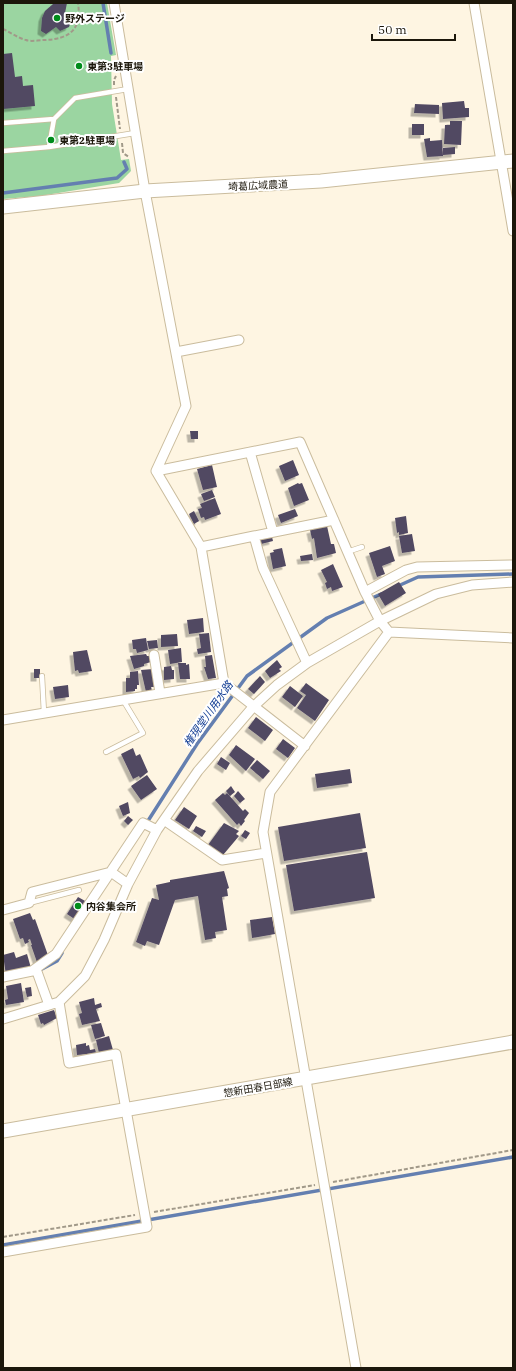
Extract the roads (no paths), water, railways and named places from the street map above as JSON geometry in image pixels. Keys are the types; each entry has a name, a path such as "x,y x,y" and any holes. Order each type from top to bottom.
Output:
{"main road":[{"name":"埼葛広域農道","path":"3,208 145,191 314,182 507,162"},
{"name":"惣新田春日部線","path":"3,1131 513,1042"}],"street":[{"path":"114,3 145,191 186,406 156,471"},
{"path":"474,3 507,162 513,232"},
{"path":"176,352 239,340"},
{"path":"156,471 300,442 365,592 380,621 389,632 513,638"},
{"path":"250,452 272,532"},
{"path":"156,471 201,547 224,682 253,707 305,746"},
{"path":"201,547 334,520"},
{"path":"254,536 263,568 307,663"},
{"path":"365,592 406,570 417,567 513,564"},
{"path":"3,1019 58,1002 85,976 104,940 128,884 157,830 198,771 253,707 277,685 307,663 380,621 436,594 472,585 513,582"},
{"path":"356,1368 262,832 270,792 389,632"},
{"path":"154,655 160,693"},
{"path":"3,720 224,682"},
{"path":"164,820 222,860 266,853"},
{"path":"3,977 32,971 56,954 144,823 157,830"},
{"path":"3,910 29,903 32,892 111,872 128,884"},
{"path":"36,969 49,1005"},
{"path":"3,1252 147,1227 116,1054 69,1063 58,1002"}],"lane":[{"path":"49,147 54,118 75,98 128,89"},
{"path":"3,123 54,118"},
{"path":"3,151 49,147 135,133"},
{"path":"347,552 362,547"},
{"path":"42,676 44,713"},
{"path":"106,752 143,733 123,700"},
{"path":"29,903 79,890"}],"waterway":[{"path":"103,3 111,53"},
{"path":"3,193 117,178 127,169 124,162"},
{"name":"権現堂川用水路","path":"398,586 418,577 513,574"},
{"name":"権現堂川用水路","path":"146,824 197,744 247,676 327,618 381,594"},
{"name":"権現堂川用水路","path":"42,969 57,961 62,953"},
{"path":"3,1245 513,1157"}],"place":[{"name":"野外ステージ","path":"57,18"},
{"name":"東第3駐車場","path":"79,66"},
{"name":"東第2駐車場","path":"51,140"},
{"name":"内谷集会所","path":"78,906"}]}
